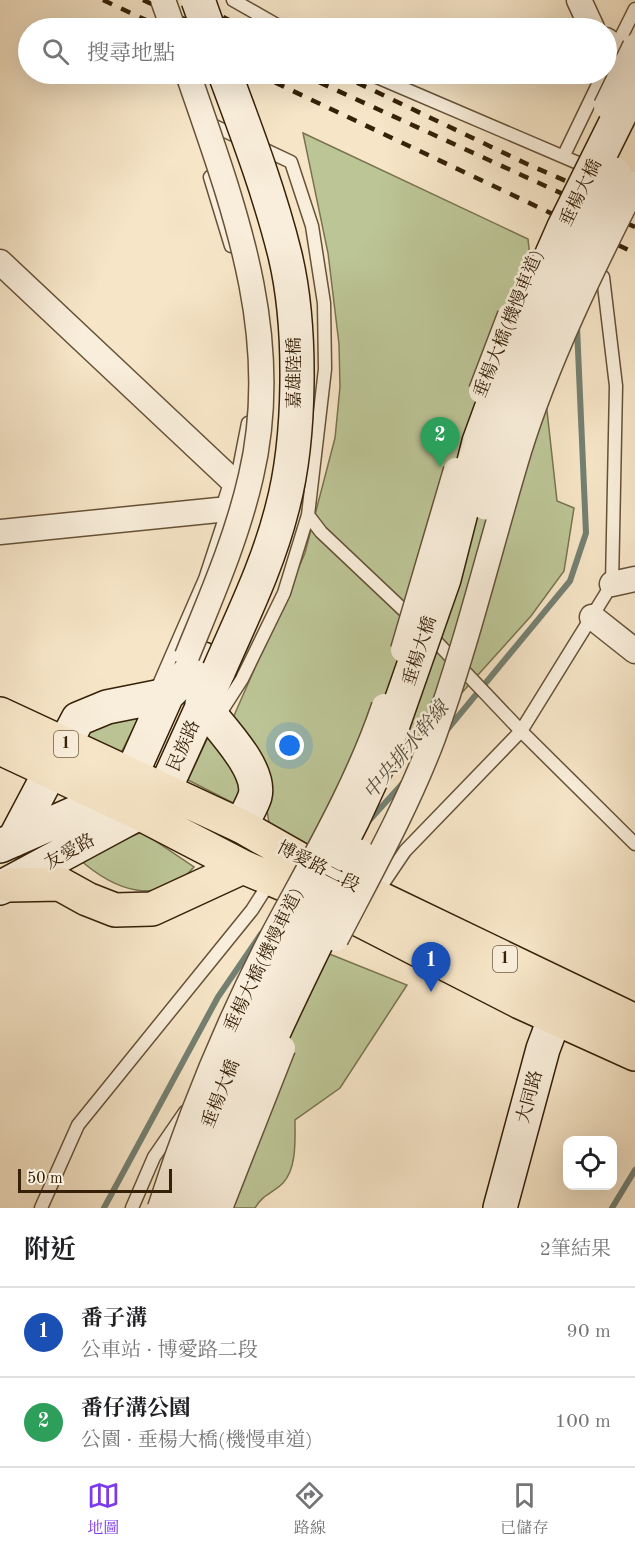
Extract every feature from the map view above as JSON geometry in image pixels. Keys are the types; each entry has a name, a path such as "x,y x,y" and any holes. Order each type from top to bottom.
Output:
{"main road":[{"name":"博愛路二段","path":"0,714 107,799 329,895 520,1002 561,1002 635,1021"},
{"name":"博愛路二段","path":"0,748 132,773 164,791 241,826 275,873"},
{"path":"5,887 60,884 87,900 115,910 152,909 275,873"},
{"name":"博愛路二段","path":"329,895 375,896 561,1002 635,1054"}],"street":[{"path":"163,0 169,18"},
{"path":"176,0 182,18"},
{"path":"198,0 204,18"},
{"path":"214,0 220,18"},
{"path":"579,0 587,18"},
{"path":"617,51 635,62"},
{"path":"191,84 232,202 250,265 260,336 260,391 252,474 239,521 209,666"},
{"name":"嘉雄陸橋","path":"206,84 264,246 273,294 277,369 273,423 259,512 209,666"},
{"name":"嘉雄陸橋","path":"209,666 265,566 283,507 294,432 297,379 296,330 285,258 270,204 228,84"},
{"path":"209,666 247,640 276,577 293,525 311,405 308,309 298,240 243,84"},
{"name":"垂楊大橋(機慢車道)","path":"160,1208 186,1128 236,1013 332,826 382,712 495,349 544,236 603,84"},
{"name":"垂楊大橋","path":"179,1208 221,1088 264,994 382,756 444,579 479,442 527,311 564,227 635,84"},
{"name":"垂楊大橋","path":"205,1208 217,1168 270,1034 375,823 429,693 521,389 627,184 635,133"},
{"path":"221,1208 292,1025 394,825 432,741 455,674 520,449 556,355 606,242 627,184"},
{"path":"0,262 236,484 228,509 0,532"},
{"path":"592,617 635,651"},
{"name":"民族路","path":"132,773 160,696 209,666"},
{"name":"民族路","path":"139,813 164,791 208,713 209,666"},
{"path":"7,843 78,719 107,707 160,696"},
{"path":"208,713 235,741 246,760 254,786 255,794 241,826"},
{"name":"友愛路","path":"7,843 107,799 132,773"},
{"name":"友愛路","path":"5,887 139,813"},
{"name":"大同路","path":"500,1208 543,1049 561,1002"}],"lane":[{"path":"233,0 264,18"},
{"path":"617,48 635,9"},
{"path":"393,84 564,155 627,184"},
{"path":"564,155 598,84"},
{"path":"208,713 242,679 284,593 308,515 325,369 324,303 312,226 291,162 190,115 237,267 250,343 252,402 236,484"},
{"path":"375,896 405,851 517,726 592,617 623,582 616,386 603,278"},
{"path":"160,696 205,579 228,509"},
{"path":"308,515 321,532 436,641 635,844"},
{"path":"41,1208 78,1125 226,944 252,910 275,873"},
{"path":"132,1208 154,1157 195,1098 259,1025 292,973 308,932 329,895"}],"green space":[{"path":"303,133 528,239 557,501 574,508 564,571 531,616 413,747 312,848 269,823 262,777 233,718 305,553 335,438 340,387 339,344 328,253"},
{"path":"142,711 121,753 82,737 86,729"},
{"path":"208,737 239,767 239,806 188,780"},
{"path":"142,832 194,867 180,880 166,887 151,891 136,890 107,879 79,859"},
{"path":"322,951 407,985 340,1088 295,1120 294,1153 288,1177 255,1208 159,1208"}],"waterway":[{"name":"中央排水幹線","path":"446,731 570,581 586,533 577,327"},
{"name":"中央排水幹線","path":"366,824 403,783"},
{"name":"中央排水幹線","path":"104,1208 218,997 261,934"},
{"path":"612,1208 635,1170"}],"railway":[{"path":"103,0 142,18"},
{"path":"143,0 182,18"},
{"path":"187,0 225,18"},
{"path":"278,84 635,253"},
{"path":"323,84 635,227"},
{"path":"360,84 527,164 635,211"}],"place":[{"name":"番仔溝公園","path":"440,467"},
{"name":"番子溝","path":"431,992"}]}
